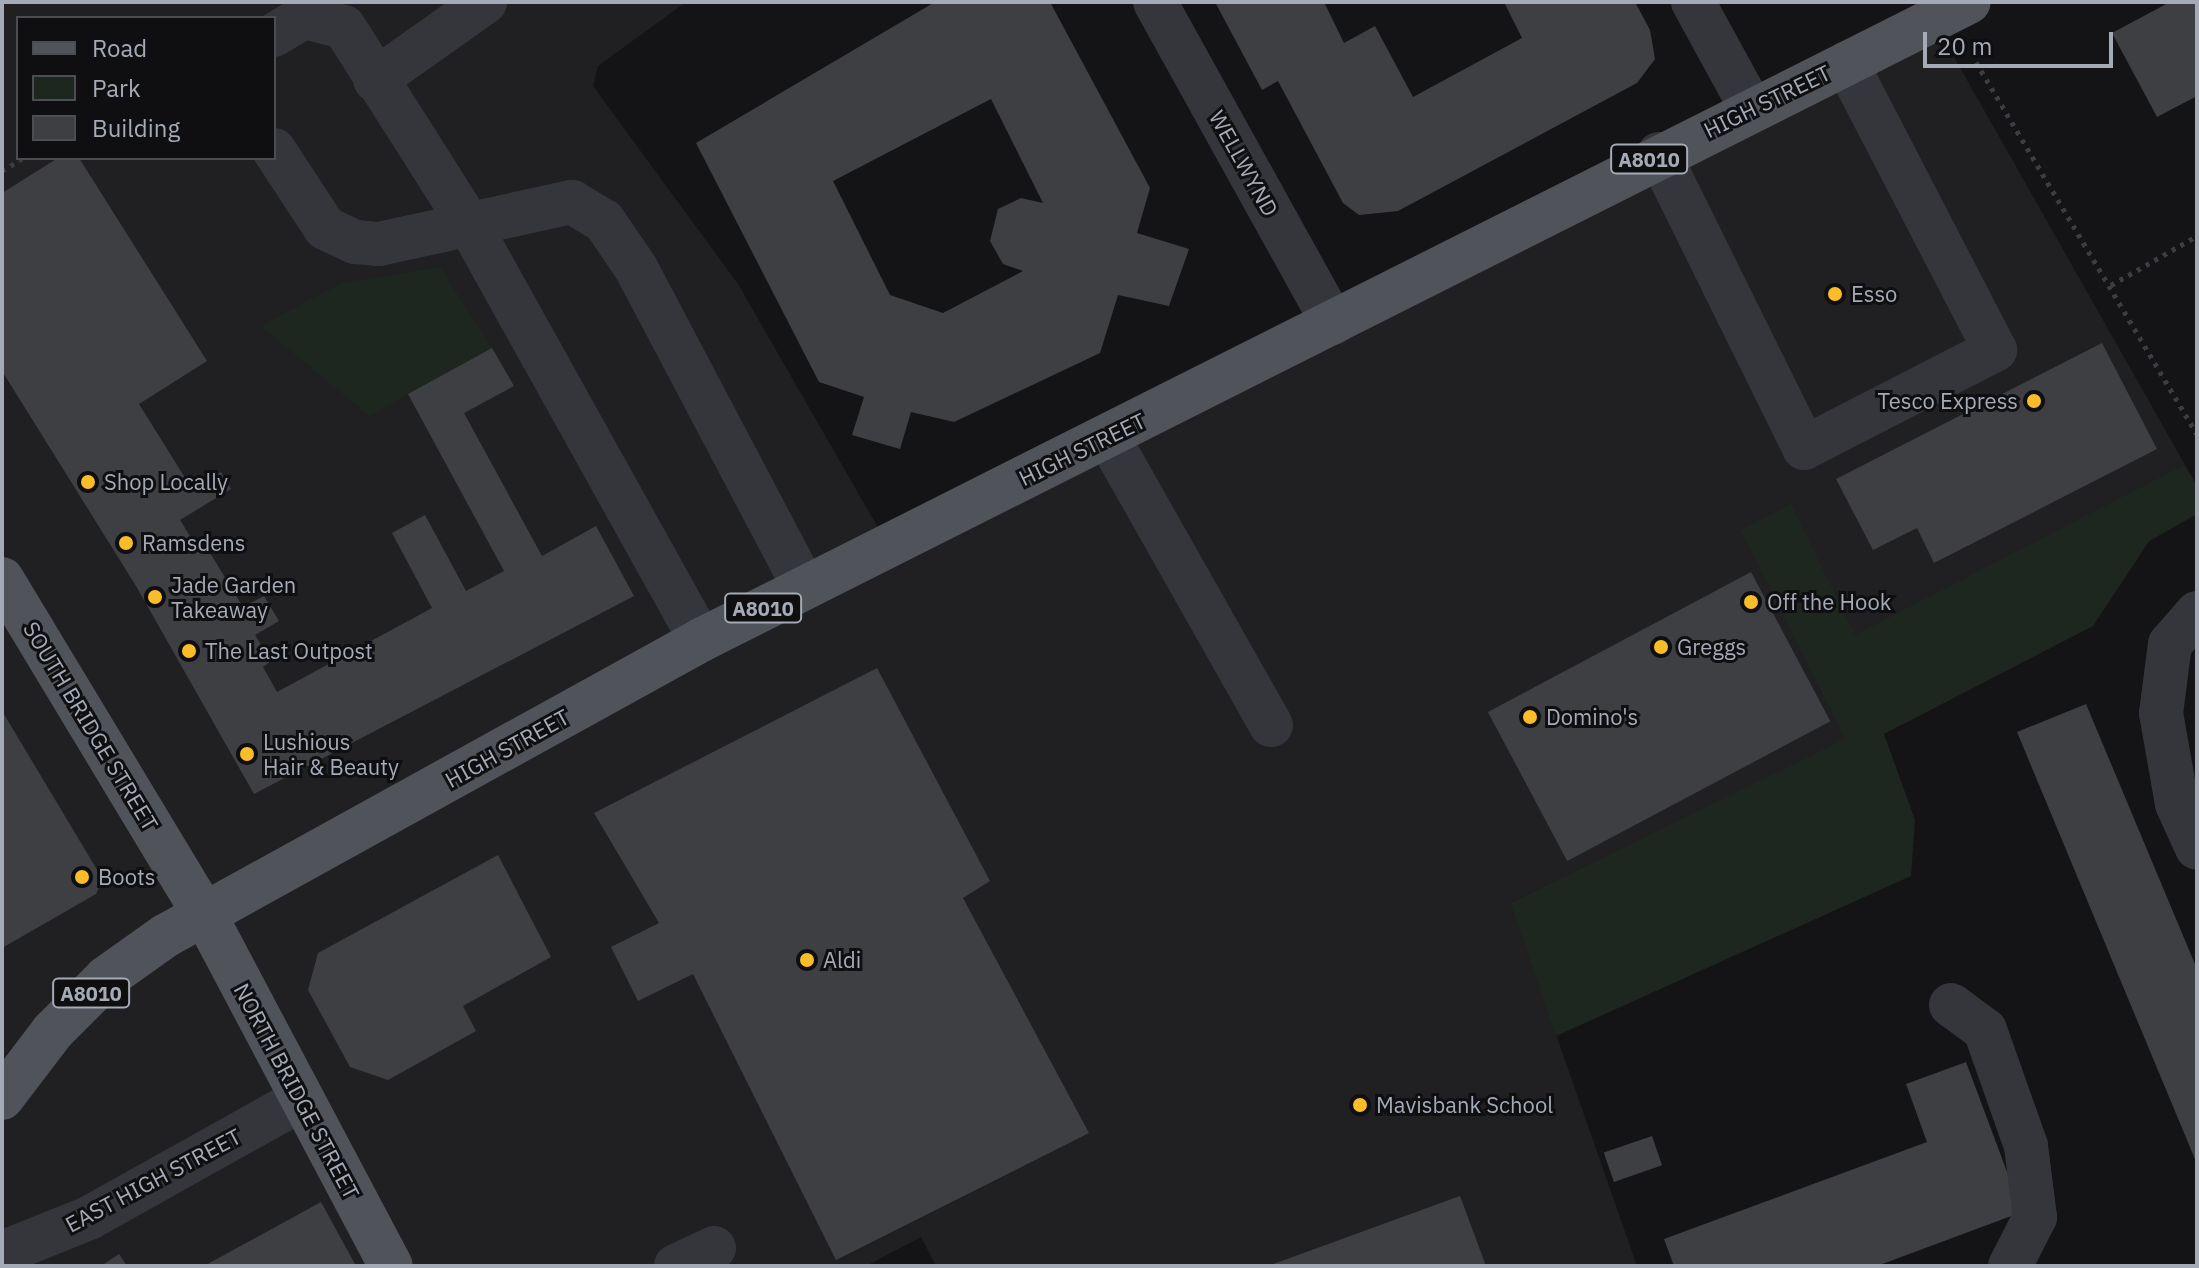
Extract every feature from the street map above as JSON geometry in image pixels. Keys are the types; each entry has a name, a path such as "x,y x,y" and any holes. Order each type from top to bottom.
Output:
{"main road":[{"name":"HIGH STREET","path":"205,915 701,640 1333,323 1659,154 1958,8"},
{"name":"SOUTH BRIDGE STREET","path":"2,579 205,915"},
{"name":"A8010","path":"2,1098 53,1031 106,978 205,915"},
{"name":"NORTH BRIDGE STREET","path":"205,915 300,1100 391,1266"}],"street":[{"path":"375,80 485,2"},
{"name":"WELLWYND","path":"1155,2 1333,323"},
{"path":"1693,2 1751,108"},
{"path":"286,19 304,17 344,27 469,224 701,640"},
{"path":"1659,154 1804,448 1995,350 1846,63"},
{"path":"276,153 325,228 355,242 379,244 572,202 604,221 636,268 804,587"},
{"path":"1108,437 1271,725"},
{"path":"2197,613 2170,644 2161,713 2177,804 2197,848"},
{"path":"1951,1005 1985,1030 2026,1146 2035,1217 2010,1266"},
{"name":"EAST HIGH STREET","path":"2,1253 89,1218 300,1100"}],"path":[{"path":"1958,8 2197,434"},
{"path":"2,171 20,160"},
{"path":"2111,285 2197,236"}],"shaded area":[{"path":"2,2 686,2 598,66 593,86 738,284 888,545 1933,20 2197,486 2197,514 2149,541 2093,626 1845,740 1510,903 1637,1266 936,1266 921,1237 866,1266 2,1266"}],"green space":[{"path":"440,267 492,348 369,416 261,326 341,283"},
{"path":"2184,465 2197,486 2197,514 2149,541 2093,626 1884,734 1915,820 1911,876 1556,1036 1510,903 1845,739 1741,530 1791,504 1855,635"}],"building":[{"path":"935,2 1050,2 1150,188 1137,233 1189,249 1169,306 1118,295 1100,353 954,422 911,412 900,449 852,435 864,397 819,382 696,143","holes":["991,99 1043,203 1021,198 998,209 990,241 1003,264 1023,271 943,313 890,295 833,181"]},
{"path":"1215,2 1324,2 1344,43 1375,26 1413,97 1522,38 1504,2 1635,2 1650,30 1655,59 1637,83 1398,211 1359,215 1343,203 1278,81 1262,90"},
{"path":"2170,2 2197,2 2197,96 2157,117 2112,33"},
{"path":"55,160 80,160 207,361 139,404 192,489 221,472 231,489 180,520 198,549 204,543 243,607 264,596 279,621 255,635 271,661 263,667 277,692 432,608 392,533 425,515 466,591 504,571 408,394 492,348 514,386 464,413 542,556 596,526 634,596 254,794 136,586 2,371 2,193"},
{"path":"2102,343 2157,449 1934,563 1917,528 1873,550 1836,479"},
{"path":"1751,572 1830,721 1567,861 1488,712"},
{"name":"Aldi","path":"877,668 990,881 963,898 1089,1133 836,1260 693,974 638,1001 611,947 659,923 594,813"},
{"path":"2086,704 2197,969 2197,1164 2017,732"},
{"path":"2,711 99,873 100,885 96,894 2,948"},
{"path":"498,855 551,957 463,1006 476,1031 388,1080 350,1067 308,990 318,953"},
{"path":"1966,1062 2022,1212 1877,1266 1674,1266 1664,1239 1927,1142 1906,1084"},
{"path":"1652,1136 1662,1165 1614,1182 1604,1153"},
{"path":"1460,1196 1486,1266 1268,1266"},
{"path":"321,1202 356,1266 204,1266"},
{"path":"119,1254 127,1266 101,1266"}],"place":[{"name":"Esso","path":"1835,294"},
{"name":"Tesco Express","path":"2034,401"},
{"name":"Shop Locally","path":"88,482"},
{"name":"Ramsdens","path":"126,543"},
{"name":"Jade Garden Takeaway","path":"155,597"},
{"name":"Off the Hook","path":"1751,602"},
{"name":"Greggs","path":"1661,647"},
{"name":"The Last Outpost","path":"189,651"},
{"name":"Domino's","path":"1530,717"},
{"name":"Lushious Hair & Beauty","path":"247,754"},
{"name":"Boots","path":"82,877"},
{"name":"Aldi","path":"807,960"},
{"name":"Mavisbank School","path":"1360,1105"}]}
